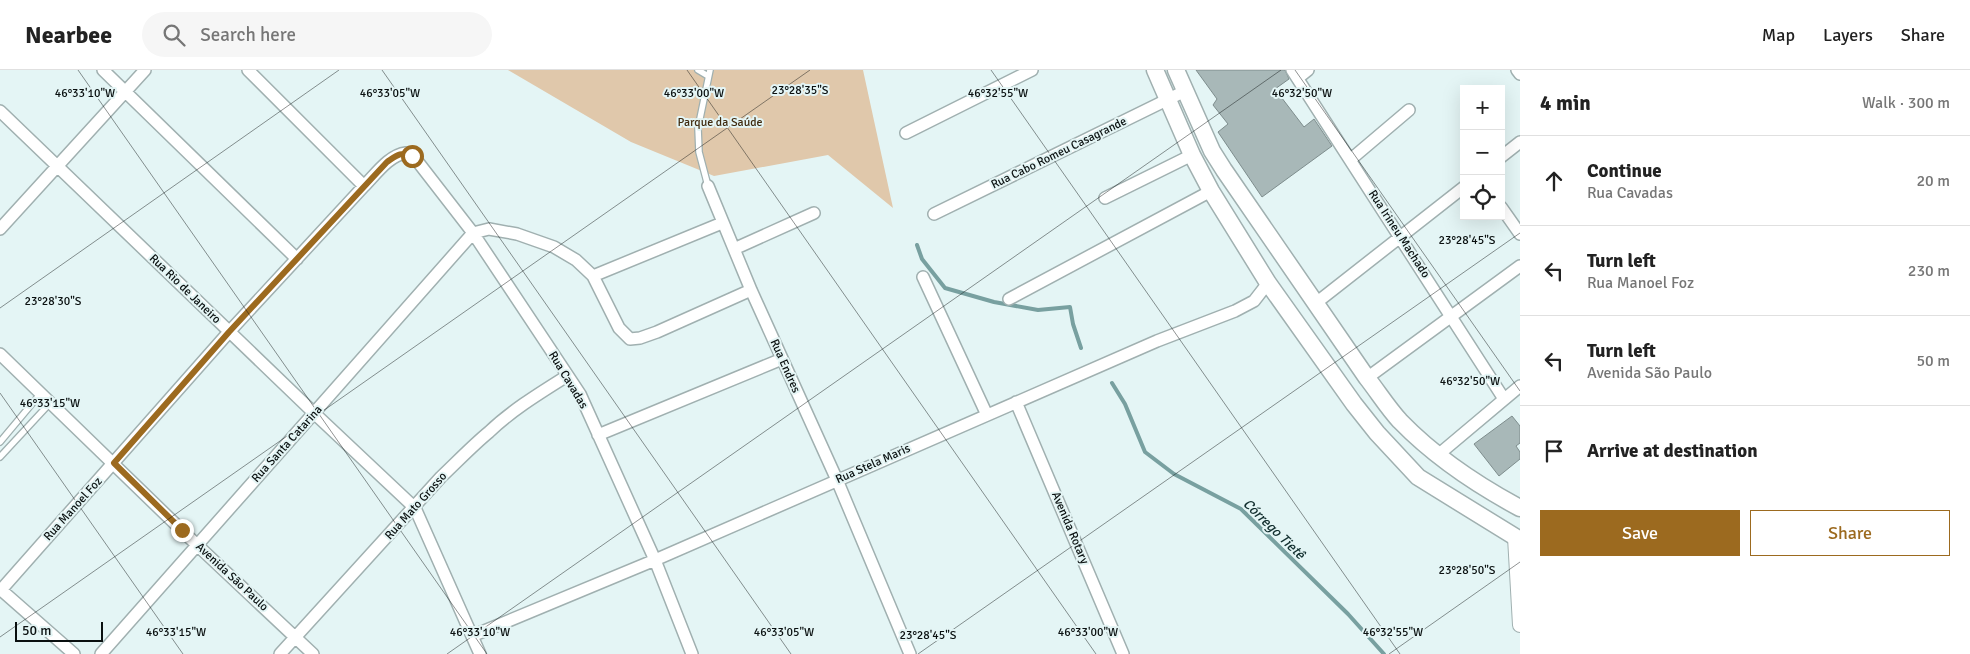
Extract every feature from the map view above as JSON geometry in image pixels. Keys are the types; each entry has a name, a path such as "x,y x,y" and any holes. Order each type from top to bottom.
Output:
{"main road":[{"path":"1156,70 1192,155 1211,191 1268,283 1354,404 1418,477 1518,539"},
{"path":"1176,70 1212,151 1224,170 1367,378 1400,421 1438,455 1479,484 1520,508"}],"street":[{"path":"103,70 297,259"},
{"path":"0,229 145,70"},
{"path":"248,70 364,186"},
{"path":"906,133 1032,70"},
{"path":"1295,74 1308,70"},
{"path":"1518,70 1520,74"},
{"name":"Rua Irineu Machado","path":"1295,74 1504,399"},
{"name":"Rua Cabo Romeu Casagrande","path":"934,214 1185,91"},
{"path":"1350,160 1409,110"},
{"name":"Rua Rio de Janeiro","path":"0,111 415,508"},
{"path":"1505,154 1520,142"},
{"name":"Rua Cavadas","path":"387,162 399,154 406,153 412,156 473,233 580,394 654,560 692,654"},
{"path":"1105,198 1192,155"},
{"name":"Rua Manoel Foz","path":"0,590 229,332 387,162"},
{"name":"Rua Endres","path":"708,186 751,290 837,480 910,654"},
{"path":"1316,303 1460,190"},
{"path":"1009,299 1211,191"},
{"path":"1505,212 1520,234"},
{"path":"734,249 814,213"},
{"path":"593,276 722,223"},
{"path":"473,233 489,230 517,234 545,244 576,260 593,276 619,328 630,339 640,338 657,332 751,290"},
{"name":"Rua Santa Catarina","path":"101,654 473,233"},
{"path":"1367,378 1520,266"},
{"path":"923,277 987,415"},
{"name":"Rua Stela Maris","path":"472,636 654,560 1157,341 1235,311 1254,301 1268,283"},
{"name":"Avenida São Paulo","path":"0,354 197,545 313,654"},
{"path":"598,435 782,359"},
{"name":"Rua Mato Grosso","path":"280,654 442,477 490,430 534,397 567,376"},
{"path":"1438,455 1520,386"},
{"name":"Avenida Rotary","path":"1016,402 1123,654"},
{"path":"415,508 480,654"},
{"path":"1518,539 1520,625"},
{"path":"0,590 74,654"}],"lane":[{"path":"698,70 709,73"},
{"name":"Rua Endres","path":"708,186 699,152 698,128 709,73"},
{"path":"0,442 41,393"},
{"path":"0,457 50,402"}],"green space":[{"name":"Parque da Saúde","path":"508,70 863,70 893,208 828,155 714,176 631,142"}],"building":[{"path":"1196,70 1285,70 1289,79 1275,89 1304,127 1314,119 1332,146 1262,197 1218,132 1228,124 1213,105 1217,99"},
{"path":"1512,416 1520,426 1520,443 1516,446 1520,452 1520,459 1499,476 1474,444"}],"waterway":[{"name":"Córrego Tietê","path":"917,245 922,259 945,288 994,302 1038,310 1070,307 1073,324 1081,348"},
{"name":"Córrego Tietê","path":"1112,383 1125,404 1145,452 1174,474 1241,509 1348,614 1384,654"}],"route":[{"path":"182,530 114,463 229,332 387,162 399,154 406,153 412,156"}]}
